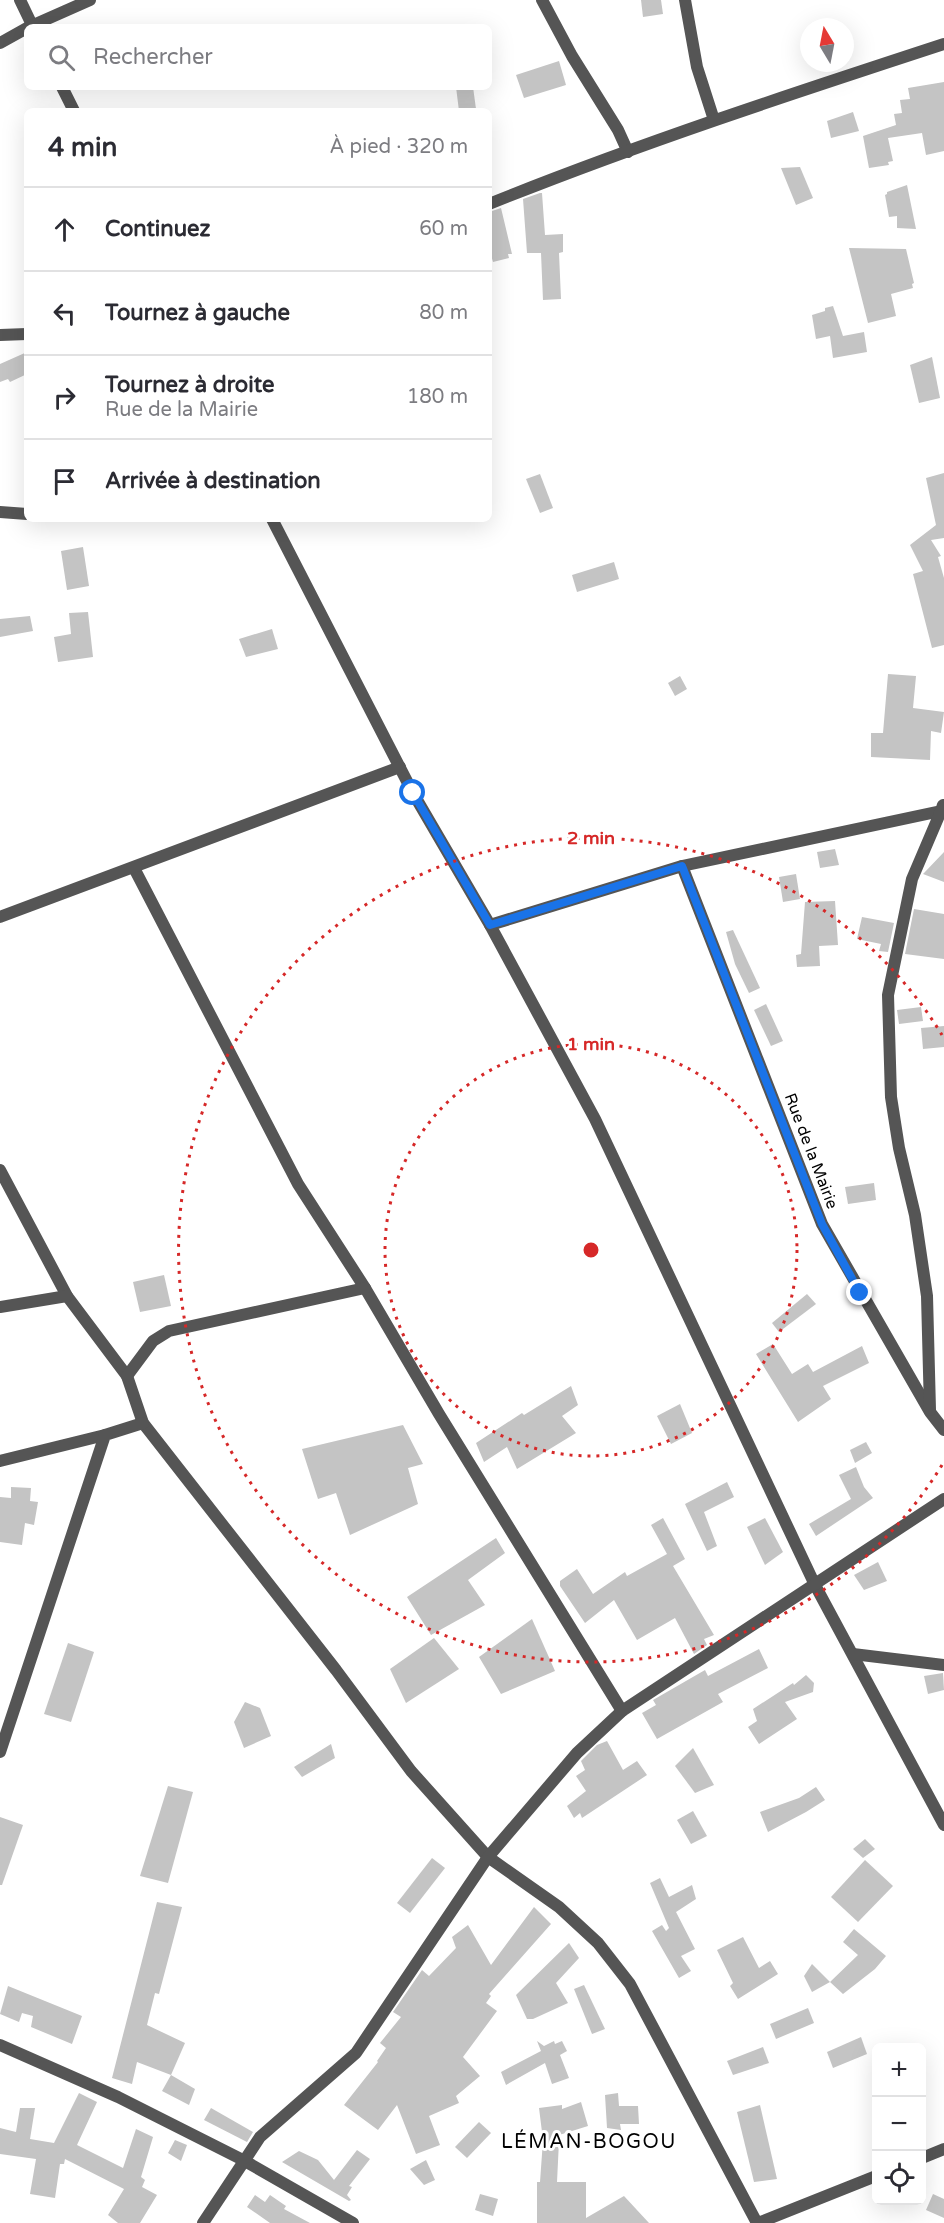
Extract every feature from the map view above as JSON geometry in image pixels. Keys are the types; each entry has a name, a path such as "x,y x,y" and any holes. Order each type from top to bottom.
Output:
{"street":[{"path":"21,0 29,24"},
{"path":"37,24 90,0"},
{"path":"542,0 572,56 618,130 628,152"},
{"path":"685,0 697,67 714,120"},
{"path":"0,43 24,30"},
{"path":"492,203 714,120 944,45"},
{"path":"64,90 72,108"},
{"path":"0,335 24,334"},
{"path":"0,513 24,514"},
{"path":"274,522 400,767 490,925 595,1119 815,1585 944,1825"},
{"path":"0,917 400,767"},
{"path":"490,925 682,866 943,807"},
{"path":"930,1412 927,1296 915,1215 899,1148 891,1097 888,995 912,879 943,807"},
{"name":"Rue de la Mairie","path":"682,866 822,1224 930,1412 944,1430"},
{"path":"134,868 298,1184 365,1288 439,1414 622,1710"},
{"path":"0,1170 67,1296 127,1376 143,1423 336,1670 411,1771 488,1857 559,1907 598,1943 630,1984 757,2223 872,2178"},
{"path":"127,1376 153,1341 169,1331 365,1288"},
{"path":"0,1307 67,1296"},
{"path":"0,1461 105,1435 143,1423"},
{"path":"0,1752 105,1435"},
{"path":"203,2223 260,2137 356,2053 488,1857 577,1753 622,1710 944,1499"},
{"path":"853,1654 944,1665"},
{"path":"0,2045 118,2097 243,2160 353,2223"},
{"path":"926,2156 944,2149"}],"building":[{"path":"641,0 661,0 663,14 643,17"},
{"path":"559,61 566,85 524,98 516,75"},
{"path":"944,82 944,151 926,155 922,133 888,138 893,161 888,162 889,165 869,168 863,136 896,125 894,114 902,113 900,100 910,99 908,88"},
{"path":"456,90 473,90 476,108 459,108"},
{"path":"853,112 859,131 831,138 827,121"},
{"path":"800,167 813,198 796,205 781,168"},
{"path":"907,185 916,229 897,228 897,216 889,217 885,195 887,192"},
{"path":"542,193 545,235 563,234 563,252 559,253 561,299 543,300 541,253 527,253 523,199"},
{"path":"501,208 512,254 508,254 509,258 493,262 492,258 492,211"},
{"path":"849,248 906,249 914,283 913,288 891,294 896,316 868,323"},
{"path":"833,306 843,336 864,332 867,352 833,358 830,336 816,339 812,315"},
{"path":"24,353 24,375 10,382 8,379 0,382 0,364"},
{"path":"932,357 940,398 919,403 910,365"},
{"path":"944,473 944,538 931,540 941,556 938,557 944,578 944,645 932,648 913,574 923,571 910,545 936,525 926,478"},
{"path":"540,474 553,508 540,513 526,479"},
{"path":"83,547 89,586 67,590 61,551"},
{"path":"614,562 619,579 577,592 572,575"},
{"path":"88,612 93,657 58,662 54,637 71,634 69,613"},
{"path":"30,616 33,631 0,637 0,619"},
{"path":"272,629 278,649 246,657 239,639"},
{"path":"888,674 916,676 913,708 944,712 941,733 931,731 930,760 871,757 871,733 883,733"},
{"path":"680,676 687,689 675,696 668,683"},
{"path":"835,849 839,865 820,868 817,852"},
{"path":"944,852 944,882 923,874 924,873"},
{"path":"796,874 800,899 783,902 779,877"},
{"path":"835,901 838,945 819,946 820,966 797,967 796,955 801,954 805,902"},
{"path":"914,909 944,914 944,959 905,954"},
{"path":"862,917 894,923 888,952 879,951 881,944 857,939"},
{"path":"733,930 760,988 749,993 735,964 726,932"},
{"path":"766,1004 783,1041 771,1046 754,1010"},
{"path":"921,1007 923,1021 899,1024 897,1010"},
{"path":"944,1026 944,1047 923,1049 921,1028"},
{"path":"874,1183 876,1200 848,1204 845,1187"},
{"path":"164,1275 171,1306 140,1312 133,1282"},
{"path":"807,1294 816,1304 779,1332 772,1323"},
{"path":"773,1344 792,1374 808,1364 813,1372 862,1346 869,1363 823,1386 831,1399 798,1422 756,1354"},
{"path":"571,1386 578,1405 562,1416 576,1433 517,1469 507,1447 484,1462 476,1443 522,1413 524,1415"},
{"path":"680,1404 692,1433 671,1444 657,1416"},
{"path":"403,1425 423,1464 408,1468 418,1504 350,1535 336,1493 318,1499 302,1449"},
{"path":"866,1442 872,1453 855,1463 850,1450"},
{"path":"856,1467 864,1487 873,1498 816,1536 809,1524 851,1499 839,1475"},
{"path":"727,1482 734,1497 704,1512 717,1546 707,1551 685,1504"},
{"path":"11,1487 31,1488 30,1501 38,1502 34,1525 25,1523 22,1545 0,1542 0,1497 11,1498"},
{"path":"663,1518 685,1559 673,1566 714,1635 704,1639 707,1645 694,1654 675,1618 637,1640 614,1600 585,1623 560,1586 560,1581 577,1569 593,1594 625,1572 627,1576 667,1554 651,1525"},
{"path":"765,1518 783,1552 765,1565 747,1527"},
{"path":"496,1538 505,1553 468,1580 485,1605 431,1635 407,1597"},
{"path":"878,1562 887,1581 864,1590 854,1575"},
{"path":"532,1619 555,1671 501,1694 479,1657"},
{"path":"434,1638 459,1669 406,1703 390,1669"},
{"path":"68,1643 94,1652 71,1722 44,1714"},
{"path":"759,1649 768,1668 718,1694 723,1702 657,1739 642,1713 656,1705 653,1700 705,1670 708,1676"},
{"path":"943,1673 944,1690 928,1694 924,1676"},
{"path":"806,1675 814,1683 813,1692 785,1702 797,1719 759,1744 748,1727 757,1721 753,1709 793,1683 794,1685"},
{"path":"245,1702 260,1708 271,1736 244,1748 234,1722"},
{"path":"607,1741 623,1770 637,1761 647,1775 582,1818 580,1813 574,1818 567,1806 586,1791 576,1776 585,1770 581,1761 597,1745"},
{"path":"331,1744 335,1758 302,1777 294,1767"},
{"path":"693,1748 714,1785 695,1793 675,1766"},
{"path":"168,1786 193,1792 168,1883 140,1876"},
{"path":"816,1787 825,1800 768,1832 760,1812 799,1798"},
{"path":"693,1811 707,1836 691,1844 677,1820"},
{"path":"0,1817 23,1825 2,1885 0,1885"},
{"path":"865,1839 875,1849 863,1858 853,1849"},
{"path":"432,1858 445,1868 410,1913 397,1903"},
{"path":"865,1860 893,1886 858,1922 831,1897"},
{"path":"660,1878 669,1897 692,1885 696,1899 676,1912 695,1949 681,1956 691,1971 679,1978 652,1931 662,1925 666,1931 669,1928 650,1883"},
{"path":"157,1902 182,1907 159,1994 155,1993 147,2025 185,2043 171,2075 137,2062 132,2084 112,2078"},
{"path":"534,1907 551,1924 489,1994 491,1996 486,2003 497,2011 463,2057 480,2076 456,2096 459,2103 429,2116 440,2145 416,2154 397,2105 378,2130 344,2105 378,2062 386,2048 380,2043 401,2017 393,2012 422,1970 429,1976 456,1948 452,1937 468,1925 491,1965"},
{"path":"854,1929 886,1956 875,1969 843,1994 830,1982 858,1955 843,1942"},
{"path":"743,1937 759,1968 770,1961 778,1974 738,1999 730,1986 733,1983 717,1950"},
{"path":"569,1943 579,1958 556,1983 568,2003 533,2019 527,2019 516,1995"},
{"path":"812,1964 830,1982 812,1992 804,1976"},
{"path":"584,1985 605,2029 592,2034 574,1989"},
{"path":"8,1986 82,2016 72,2044 31,2027 33,2016 22,2013 19,2022 0,2014"},
{"path":"808,2008 814,2023 776,2039 770,2024"},
{"path":"861,2037 867,2054 833,2068 827,2052"},
{"path":"537,2041 544,2046 554,2041 555,2044 562,2041 567,2051 560,2055 569,2078 552,2084 545,2063 506,2085 501,2072 541,2051"},
{"path":"763,2047 769,2063 733,2075 727,2061"},
{"path":"171,2075 195,2089 189,2105 162,2091"},
{"path":"79,2093 97,2102 77,2145 123,2168 136,2129 153,2137 141,2177 145,2180 142,2187 157,2195 140,2223 118,2223 108,2215 124,2189 65,2159 64,2164 60,2164 55,2198 30,2194 36,2159 0,2154 0,2128 16,2132 20,2108 35,2108 30,2139 54,2143"},
{"path":"618,2093 619,2106 638,2106 639,2124 620,2124 621,2130 607,2128 605,2095"},
{"path":"581,2102 588,2126 556,2136 559,2141 557,2182 586,2182 586,2218 624,2196 649,2223 537,2223 537,2182 540,2182 543,2140 539,2108 562,2105 562,2109"},
{"path":"760,2105 777,2179 754,2182 737,2112"},
{"path":"211,2108 253,2132 247,2142 204,2120"},
{"path":"479,2122 491,2133 467,2158 455,2147"},
{"path":"175,2140 187,2145 181,2161 168,2153"},
{"path":"357,2150 370,2159 349,2186 352,2187 347,2195 351,2200 349,2201 282,2162 299,2151 318,2160 334,2180"},
{"path":"426,2160 435,2180 424,2185 410,2169"},
{"path":"480,2194 498,2199 493,2216 475,2210"},
{"path":"933,2194 944,2199 944,2218 926,2210"},
{"path":"255,2195 265,2202 270,2195 286,2206 284,2209 310,2223 270,2223 247,2207"}],"district":[{"name":"LÉMAN-BOGOU","path":"589,2142"}],"route":[{"path":"413,793 490,925 682,866 822,1224 860,1293"}]}
